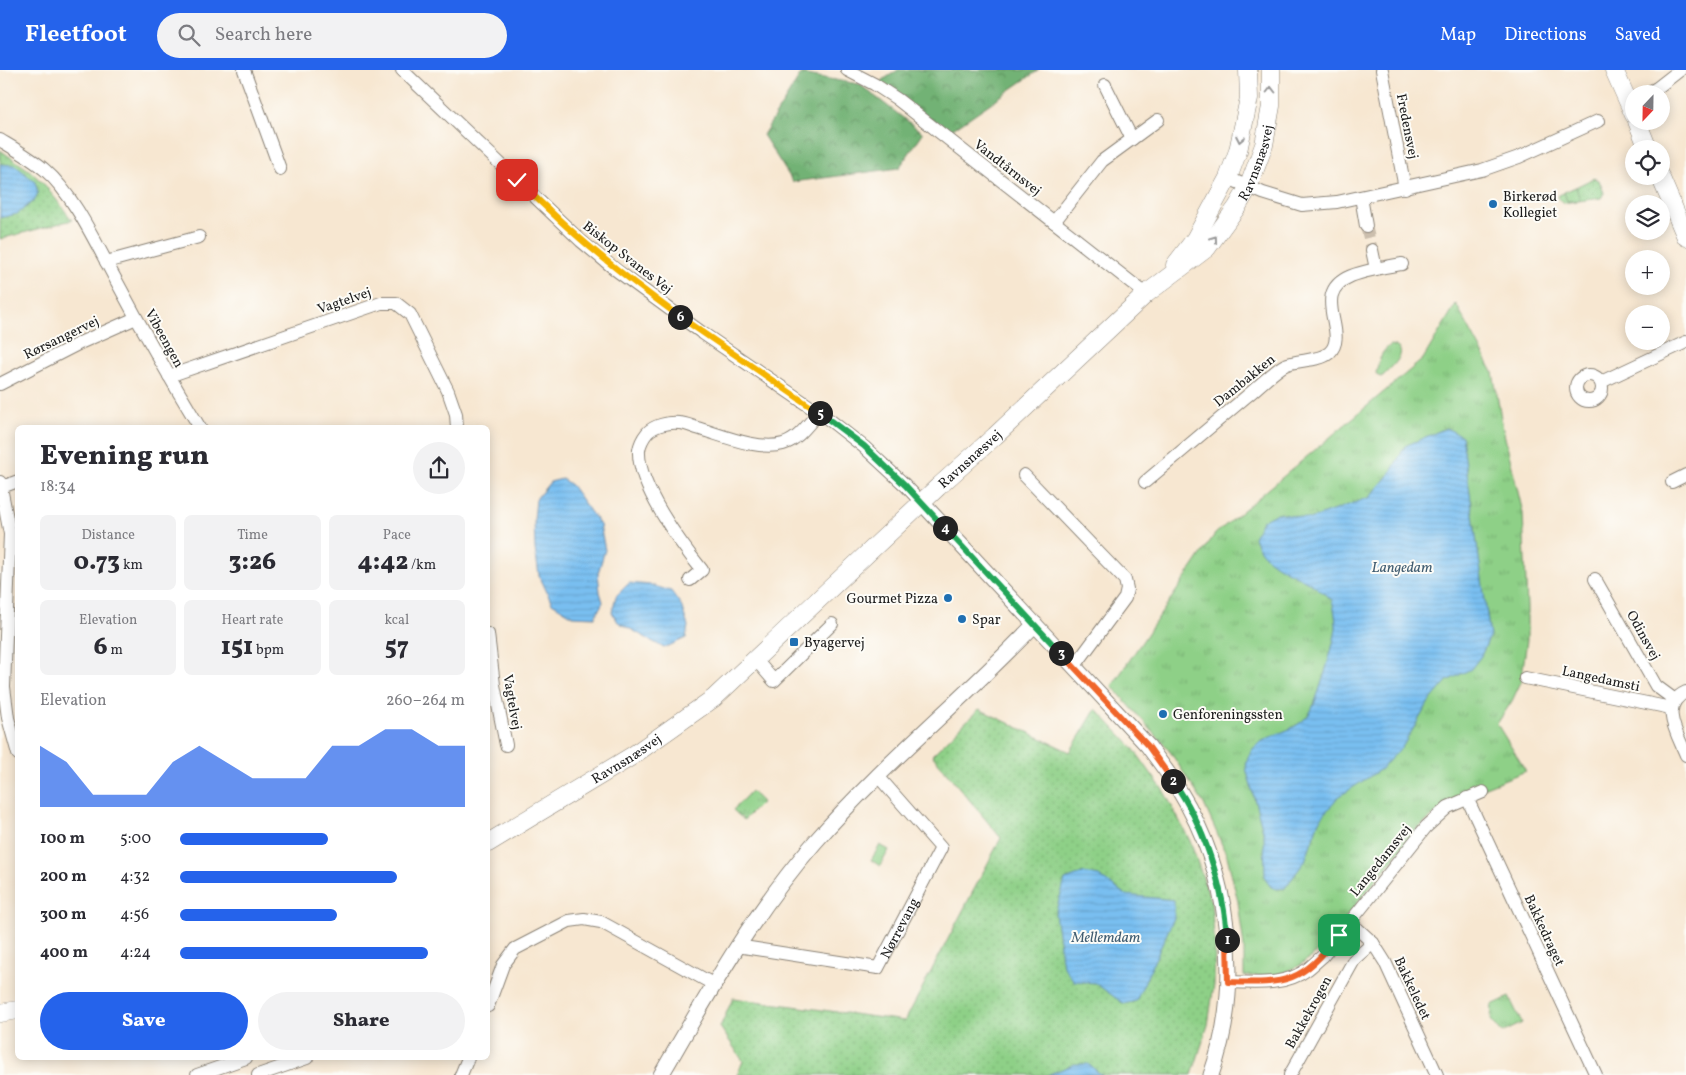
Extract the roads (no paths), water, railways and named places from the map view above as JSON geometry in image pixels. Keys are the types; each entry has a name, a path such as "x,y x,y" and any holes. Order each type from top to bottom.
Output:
{"main road":[{"name":"Ravnsnæsvej","path":"1163,281 1195,239 1228,178 1238,151 1249,98 1248,70"},
{"name":"Ravnsnæsvej","path":"490,842 632,756 714,698 1146,294 1207,248 1248,188 1264,145 1271,106 1271,70"},
{"path":"1614,70 1625,92"},
{"path":"1664,185 1686,237"},
{"path":"0,1013 15,1010"}],"street":[{"path":"244,70 280,169"},
{"name":"Biskop Svanes Vej","path":"402,70 581,241 616,270 700,332 820,412 864,446 922,503"},
{"name":"Vandtårnsvej","path":"847,70 874,84 897,100 1146,294"},
{"name":"Fredensvej","path":"1382,70 1405,188"},
{"path":"1661,85 1680,70"},
{"path":"1105,85 1132,139"},
{"path":"1054,222 1102,161 1158,120"},
{"path":"1228,178 1248,188 1302,205 1337,202 1482,170 1519,157 1598,121"},
{"name":"Vibeengen","path":"0,140 27,156 45,170 77,212 198,425"},
{"path":"1361,197 1366,226"},
{"path":"106,262 199,237"},
{"path":"1372,250 1376,269"},
{"name":"Dambakken","path":"1144,482 1285,365 1325,356 1331,351 1336,336 1330,310 1331,300 1334,290 1341,282 1351,276 1402,264"},
{"name":"Vagtelvej","path":"169,376 381,302 396,303 410,314 440,374 456,414 457,425"},
{"name":"Rørsangervej","path":"0,384 82,342 136,318"},
{"path":"1601,382 1686,342"},
{"path":"690,580 702,570 681,544 660,511 642,470 639,449 649,431 662,424 679,423 755,444 769,446 793,440 820,412"},
{"path":"1024,475 1125,580 1128,589 1125,598 1074,667"},
{"path":"1672,482 1686,475"},
{"path":"15,482 1,484 10,534 4,687 8,718 15,743"},
{"path":"922,503 1148,746 1180,790 1199,828 1213,864 1223,899 1227,937 1228,982 1224,1025 1211,1075"},
{"name":"Odinsvej","path":"1595,579 1656,686 1673,704"},
{"path":"756,660 774,681 832,624"},
{"path":"661,1075 737,946 775,891 810,848 877,775 1035,624"},
{"name":"Vagtelvej","path":"490,651 494,685 506,745"},
{"name":"Langedamsti","path":"1525,678 1673,704"},
{"path":"1686,692 1673,704 1672,719 1686,755"},
{"name":"Nørrevang","path":"737,946 878,968 941,848 877,775"},
{"name":"Langedamsvej","path":"1228,982 1270,982 1291,978 1307,970 1323,956 1426,827 1448,807 1483,792"},
{"name":"Bakkedraget","path":"1467,798 1596,1075"},
{"path":"490,1001 503,965 515,949 569,922 584,919 601,922 713,984"},
{"name":"Bakkeledet","path":"1350,922 1373,943 1385,962 1438,1075"},
{"name":"Bakkekrogen","path":"1290,1075 1354,960 1373,943"},
{"path":"197,1075 228,1070 243,1060"},
{"path":"258,1075 301,1060"},
{"path":"461,1075 467,1060"}],"water":[{"path":"0,164 15,165 35,182 38,192 35,200 17,214 0,218"},
{"name":"Langedam","path":"1446,428 1462,436 1490,636 1481,656 1471,669 1447,681 1429,702 1403,746 1381,769 1337,798 1319,821 1305,861 1285,888 1277,889 1271,887 1265,879 1264,835 1246,768 1254,747 1272,736 1292,728 1309,714 1325,672 1333,644 1336,624 1332,600 1310,583 1269,560 1258,546 1254,537 1262,521 1277,513 1310,519 1370,497 1391,472 1405,446"},
{"path":"562,479 571,485 600,525 605,550 598,573 603,602 595,617 573,616 552,603 539,575 535,549 534,520 536,499 550,482"},
{"path":"629,583 651,585 671,591 681,605 688,626 686,638 664,648 618,622 612,612 616,596"},
{"name":"Mellemdam","path":"1084,873 1099,876 1126,895 1174,900 1174,918 1136,1001 1124,1004 1095,983 1074,981 1063,966 1055,914 1065,880"},
{"path":"1075,1064 1088,1064 1102,1075 1047,1075"}],"tunnel":[{"path":"1366,226 1372,250"}],"place":[{"name":"Birkerød Kollegiet","path":"1493,204"},
{"name":"Gourmet Pizza","path":"948,598"},
{"name":"Spar","path":"962,619"},
{"name":"Byagervej","path":"794,642"},
{"name":"Genforeningssten","path":"1163,714"}]}
